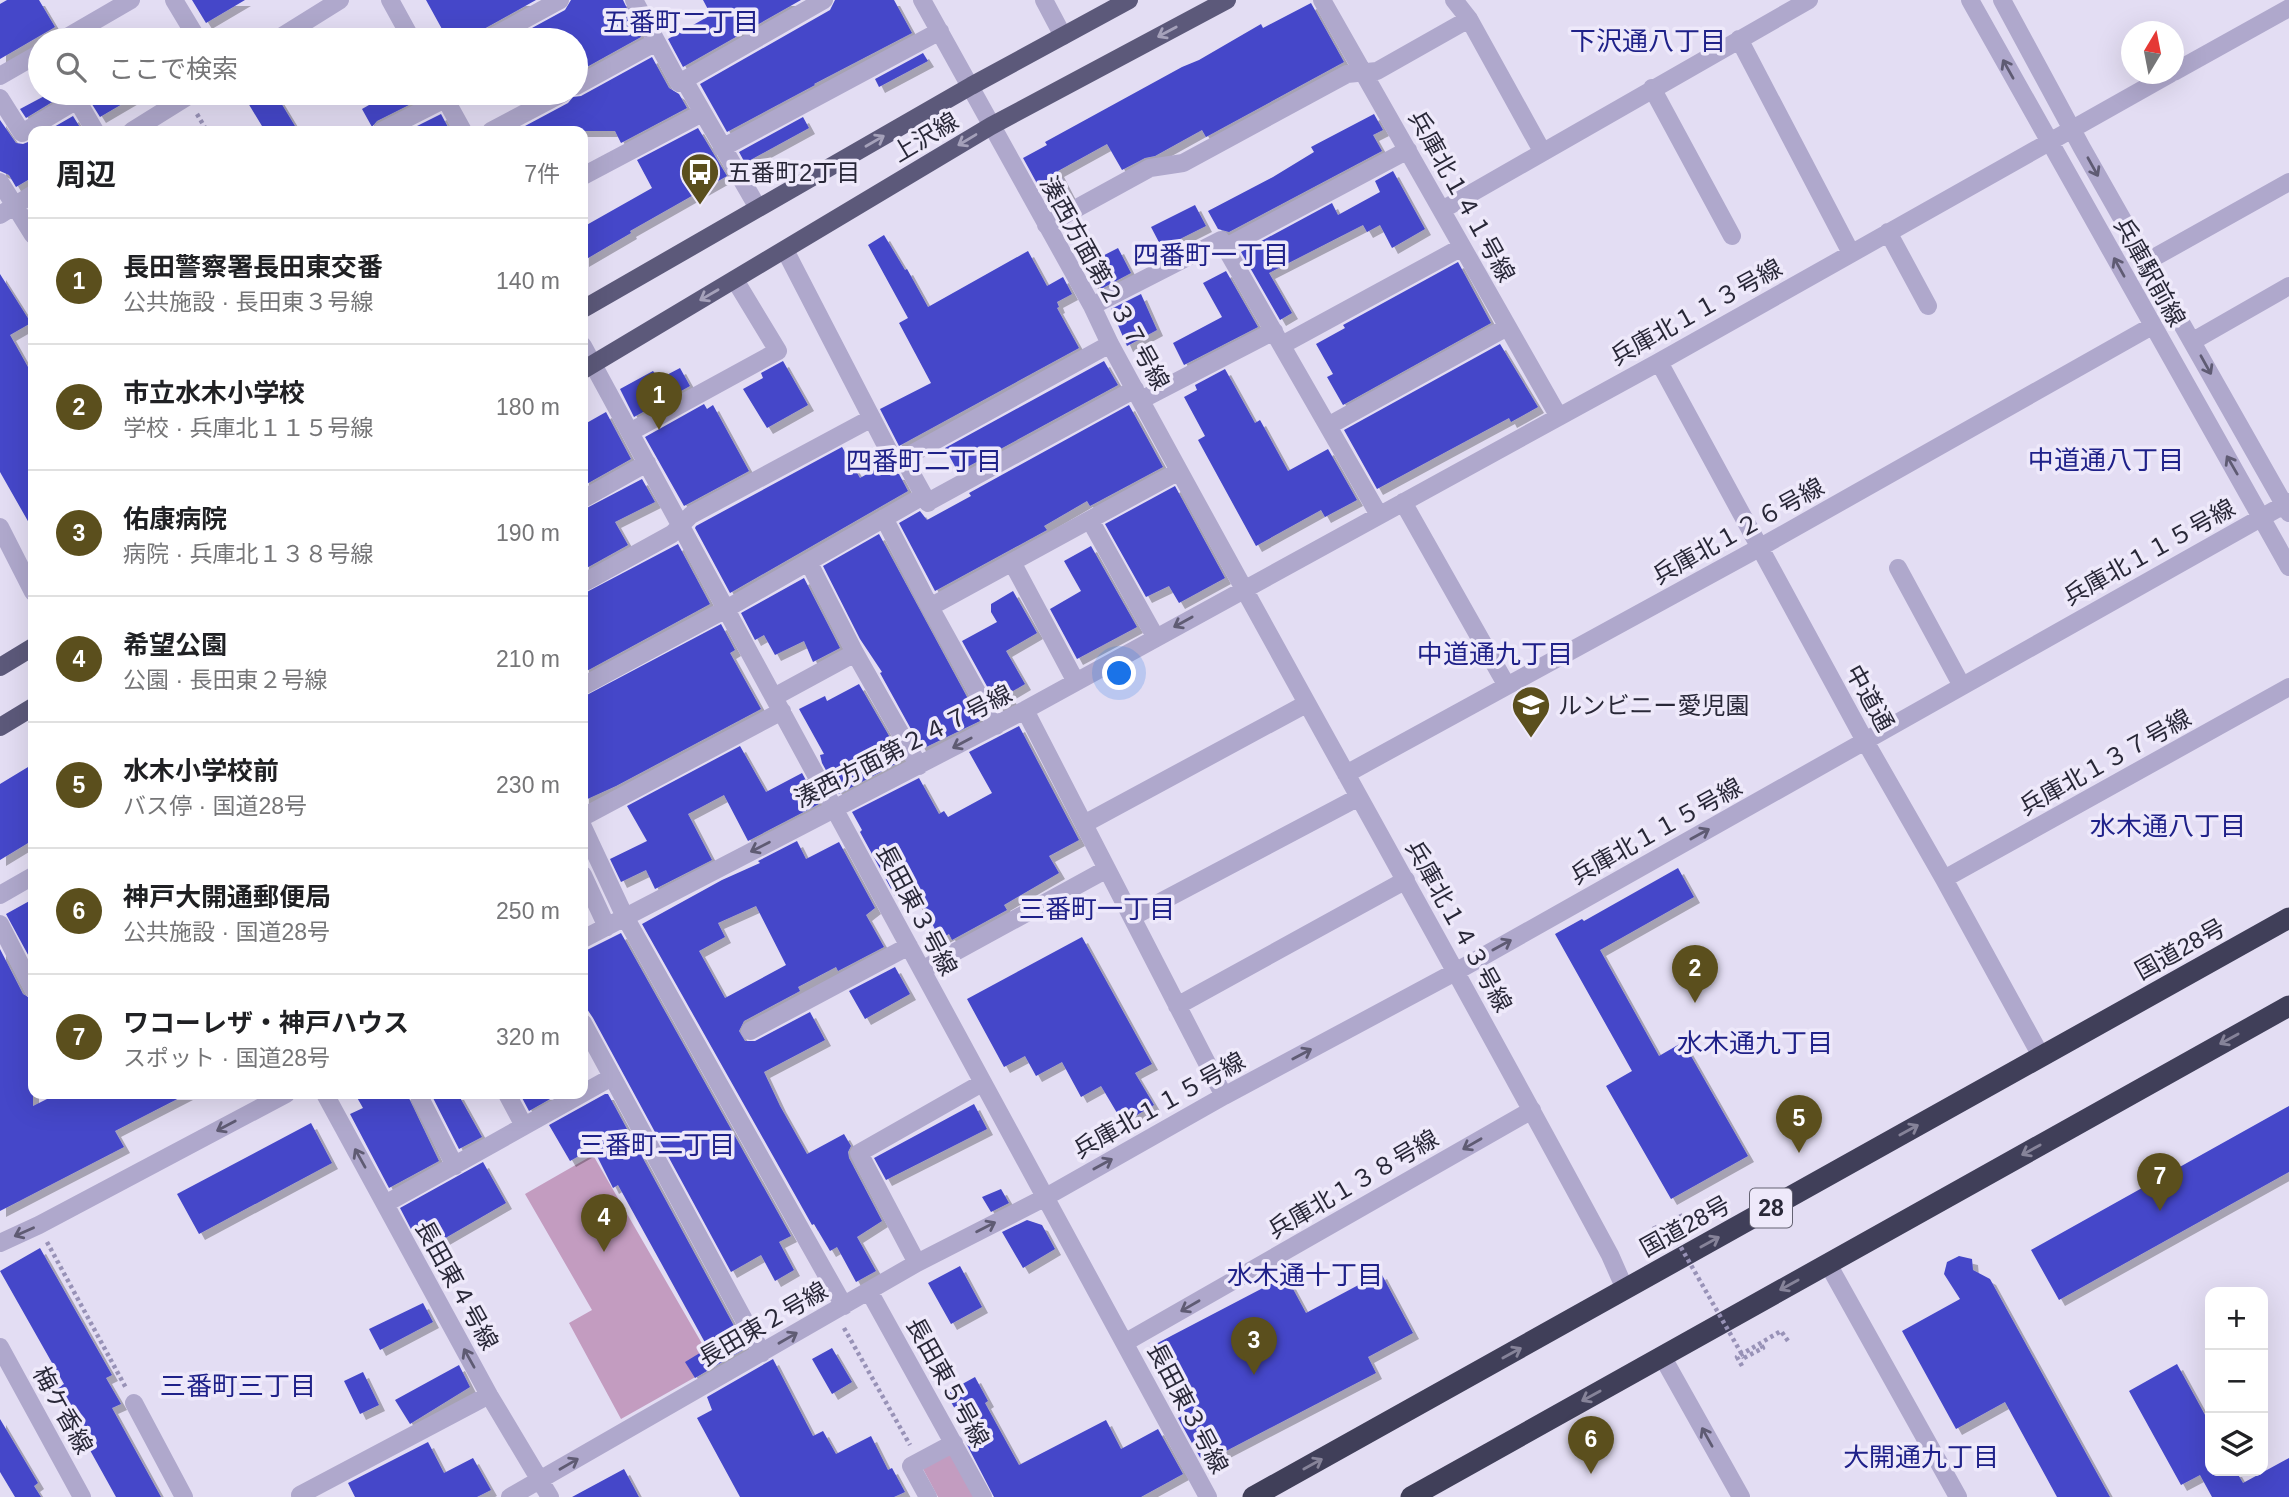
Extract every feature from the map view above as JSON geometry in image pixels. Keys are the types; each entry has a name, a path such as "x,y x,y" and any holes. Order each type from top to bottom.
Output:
{"highway":[{"name":"国道28号","path":"1254,1497 2289,918"},
{"path":"1411,1497 2289,1006"}],"main road":[{"name":"上沢線","path":"588,306 971,86 1129,0"},
{"name":"上沢線","path":"588,367 991,126 1227,0"},
{"path":"0,667 28,650"},
{"path":"0,727 28,710"}],"street":[{"path":"83,28 131,0"},
{"path":"174,0 191,28"},
{"path":"295,28 340,0"},
{"path":"390,0 405,28"},
{"path":"508,28 560,0"},
{"path":"634,0 679,83 824,0"},
{"name":"湊西方面第２３７号線","path":"922,0 1092,306 1243,589"},
{"path":"1044,0 1063,36"},
{"name":"兵庫北１４１号線","path":"1322,0 1559,417"},
{"path":"1454,0 1469,19 1542,151"},
{"path":"1442,210 1809,0"},
{"name":"兵庫駅前線","path":"1970,0 2289,567"},
{"name":"兵庫駅前線","path":"2002,0 2146,262 2287,506"},
{"name":"兵庫北１１３号線","path":"2184,66 2289,8"},
{"path":"1046,225 1150,168 1183,163 1347,74 1377,71 1469,19"},
{"path":"722,148 940,31"},
{"path":"1739,39 1851,253"},
{"path":"588,79 656,42"},
{"path":"0,76 28,60"},
{"path":"684,80 758,208"},
{"name":"兵庫北１１３号線","path":"1243,589 1659,362 2152,84"},
{"path":"1652,88 1732,236"},
{"path":"0,98 22,133 28,129"},
{"path":"34,126 69,105"},
{"path":"80,105 92,126"},
{"path":"140,126 174,105"},
{"path":"391,126 427,105"},
{"path":"448,105 460,126"},
{"path":"500,126 540,105"},
{"path":"588,173 702,113"},
{"path":"1226,247 1408,150"},
{"path":"0,182 8,210 28,230"},
{"path":"2146,262 2289,182"},
{"path":"8,210 28,197"},
{"path":"1888,232 1928,306"},
{"path":"1092,306 1222,240 1378,515"},
{"path":"588,683 809,563 884,518 927,503 1138,395 1278,338 1462,247"},
{"path":"785,250 895,463 1110,344"},
{"path":"630,432 778,351 735,280"},
{"path":"2193,341 2289,286"},
{"name":"兵庫北１２６号線","path":"1346,774 1759,548 2152,326"},
{"path":"1328,426 1507,327"},
{"name":"中道通","path":"1659,362 1865,741 2041,1056"},
{"name":"長田東３号線","path":"588,367 648,463 1208,1497"},
{"path":"588,580 671,534 691,515 872,418"},
{"path":"903,458 927,503"},
{"path":"588,496 648,463"},
{"path":"930,607 1179,471"},
{"path":"1403,502 1507,686"},
{"name":"兵庫北１１５号線","path":"1044,1198 1224,1096 1457,971 2262,517 2287,506"},
{"path":"884,518 996,726"},
{"path":"1090,520 1156,638"},
{"path":"0,527 28,582"},
{"path":"1012,562 1076,682"},
{"path":"809,563 855,653 919,766"},
{"path":"1898,568 1962,686"},
{"name":"湊西方面第２４７号線","path":"588,936 996,726 1243,589"},
{"name":"兵庫北１４３号線","path":"1243,589 1457,971 1610,1255 1625,1289"},
{"path":"588,814 778,704 855,653"},
{"name":"兵庫北１３７号線","path":"1944,879 2289,687"},
{"path":"1084,824 1306,704"},
{"path":"1025,710 1224,1096"},
{"path":"1132,917 1359,797"},
{"path":"588,838 625,917 839,1308"},
{"path":"922,970 1107,869"},
{"path":"0,895 28,879"},
{"path":"1177,1006 1406,880"},
{"path":"588,886 607,927"},
{"path":"0,924 28,979"},
{"path":"750,1031 909,946"},
{"path":"588,1032 762,1353"},
{"path":"588,1090 612,1077"},
{"path":"917,1263 859,1153 982,1083"},
{"path":"0,1242 39,1225 277,1099"},
{"name":"長田東４号線","path":"328,1099 489,1395 550,1497"},
{"path":"420,1099 454,1166"},
{"path":"510,1099 524,1126"},
{"path":"385,1204 572,1099"},
{"name":"兵庫北１３８号線","path":"1126,1342 1532,1110"},
{"name":"長田東２号線","path":"510,1497 917,1263 1044,1198"},
{"path":"1828,1264 1958,1497"},
{"name":"長田東５号線","path":"869,1291 984,1497"},
{"name":"梅ケ香線","path":"0,1347 82,1497"},
{"path":"1662,1356 1741,1497"},
{"path":"301,1497 300,1495 489,1395"},
{"path":"134,1403 184,1497"},
{"path":"928,1497 911,1466 954,1443"}],"path":[{"path":"1654,1226 1659,1236 1711,1204 1706,1198"},
{"path":"1688,1218 1685,1213 1667,1223 1744,1358 1763,1348 1760,1343"},
{"path":"39,1225 134,1403"},
{"path":"839,1308 919,1461"},
{"path":"1742,1366 1737,1357 1781,1331 1788,1341"}],"shaded area":[{"path":"593,1155 715,1366 621,1419 569,1323 592,1310 525,1194"},
{"path":"951,1452 975,1497 938,1497 922,1467"}],"building":[{"path":"7,0 39,0 55,27 28,28 28,43 0,59 0,4"},
{"path":"192,0 245,0 206,23"},
{"path":"426,0 536,0 486,28 441,28"},
{"path":"571,0 623,0 641,37 588,66 588,28 532,28 565,10"},
{"path":"703,0 801,0 683,67 668,39 711,15"},
{"path":"835,0 894,0 912,33 727,132 700,84 830,10"},
{"path":"1311,3 1344,62 1206,137 1202,130 1155,156 1122,170 1107,144 1058,171 1072,198 1051,209 1023,158 1047,145 1045,142 1261,24 1263,28"},
{"path":"923,53 928,61 879,87 875,79"},
{"path":"652,57 669,88 679,94 687,108 621,143 615,131 588,131 588,126 525,126 564,105 588,105 588,92"},
{"path":"28,105 47,105 26,118 20,109"},
{"path":"92,105 120,105 100,117"},
{"path":"249,105 282,105 295,126 262,126"},
{"path":"369,105 409,105 377,121 373,126 362,109"},
{"path":"441,114 447,126 417,126"},
{"path":"1374,114 1383,130 1373,135 1382,151 1229,232 1218,229 1208,211 1273,177 1314,152 1311,147"},
{"path":"73,116 79,126 56,126"},
{"path":"803,117 809,128 745,163 739,152"},
{"path":"0,120 16,143 28,142 28,180 16,187 9,175 0,171"},
{"path":"698,128 727,176 588,258 588,224 652,188 637,160"},
{"path":"1393,171 1425,229 1392,248 1380,225 1367,232 1363,225 1269,273 1292,313 1280,320 1241,252 1332,203 1338,215 1380,192 1375,181"},
{"path":"1195,205 1206,226 1162,248 1151,227"},
{"path":"884,235 928,307 1028,251 1047,286 1063,277 1072,294 1057,302 1057,308 1079,348 899,446 880,409 931,383 899,323 908,318 868,245"},
{"path":"1118,248 1131,273 1101,289 1097,280 1092,283 1083,266"},
{"path":"1458,262 1491,323 1343,405 1327,377 1333,374 1316,344 1345,328 1343,325"},
{"path":"1226,271 1258,327 1184,365 1173,343 1222,317 1203,283"},
{"path":"0,274 28,318 28,325 10,335 28,367 28,521 0,472"},
{"path":"1141,294 1157,330 1127,346 1111,309"},
{"path":"1500,344 1538,407 1511,422 1509,418 1377,489 1344,430"},
{"path":"783,361 808,405 767,428 743,389 763,378 761,373"},
{"path":"1104,361 1118,385 958,472 945,448"},
{"path":"680,368 690,386 634,417 620,389 653,371 659,379"},
{"path":"1225,369 1255,423 1260,420 1288,471 1328,449 1357,500 1325,517 1321,510 1256,546 1198,440 1205,436 1184,397 1197,390 1195,385"},
{"path":"704,404 707,409 713,405 749,471 684,506 645,437"},
{"path":"1129,405 1163,467 1090,506 1087,501 1044,526 1047,530 935,591 899,523 920,511 927,520 971,496 969,493"},
{"path":"606,412 631,459 588,483 588,422"},
{"path":"842,447 860,478 883,465 890,473 899,474 908,491 730,593 696,526"},
{"path":"642,479 655,502 615,522 628,545 588,567 588,507"},
{"path":"1175,486 1225,578 1179,603 1169,586 1146,597 1105,524"},
{"path":"879,534 980,721 922,749 880,673 882,672 860,639 823,566"},
{"path":"678,544 710,604 588,670 588,591"},
{"path":"1091,546 1137,627 1077,659 1050,609 1081,591 1064,561"},
{"path":"804,578 840,648 813,662 804,641 775,655 764,635 755,640 741,613"},
{"path":"1013,591 1037,633 1006,651 1025,684 1008,694 1011,699 1006,701 1009,706 1000,710 962,641 997,622 991,612 991,604"},
{"path":"721,624 735,650 730,653 761,709 588,799 588,694"},
{"path":"859,684 903,760 839,794 822,763 820,755 824,754 799,709 825,696 827,701"},
{"path":"1019,726 1079,840 1049,856 1059,873 1004,905 1007,910 952,940 949,934 940,939 923,906 919,908 909,891 896,898 852,812 919,778 939,814 944,811 948,817 992,793 969,752"},
{"path":"740,746 766,792 802,773 819,804 748,841 724,795 688,814 712,860 655,889 646,870 621,882 610,859 647,841 627,806"},
{"path":"28,767 28,843 0,860 0,784"},
{"path":"797,841 806,859 839,842 875,908 866,915 884,947 838,971 836,967 798,987 800,991 744,1021 739,1031 745,1041 755,1041 810,1012 825,1040 764,1072 807,1154 844,1134 851,1146 849,1158 882,1221 857,1237 876,1271 856,1282 837,1247 830,1251 814,1224 812,1225 642,924 722,880 760,863 758,861","holes":["756,906 786,965 725,998 699,951 725,937 718,923"]},
{"path":"1678,868 1694,897 1600,950 1659,1056 1683,1042 1748,1156 1671,1199 1606,1086 1632,1071 1555,934 1582,919 1584,921"},
{"path":"28,902 28,955 6,914"},
{"path":"621,933 791,1236 779,1242 794,1270 775,1281 761,1255 731,1272 588,1010 588,950"},
{"path":"1082,937 1152,1064 1135,1073 1154,1105 1123,1123 1101,1086 1081,1097 1062,1062 1036,1076 1025,1056 1004,1067 967,999"},
{"path":"0,949 23,994 28,997 28,1099 33,1099 33,1106 47,1099 177,1099 115,1131 124,1147 0,1211"},
{"path":"895,967 910,994 865,1019 849,991"},
{"path":"608,1094 746,1348 695,1378 685,1362 708,1348 618,1185 613,1188 593,1148 570,1161 549,1125"},
{"path":"358,1099 409,1099 439,1161 389,1188 350,1114 363,1108"},
{"path":"434,1099 461,1099 482,1137 459,1149"},
{"path":"523,1099 550,1099 529,1111"},
{"path":"974,1104 987,1129 886,1180 874,1158"},
{"path":"2289,1106 2289,1172 2059,1300 2031,1250"},
{"path":"311,1123 332,1163 199,1234 177,1194"},
{"path":"483,1162 506,1203 428,1248 416,1228 412,1231 400,1208"},
{"path":"1001,1189 1009,1203 991,1212 982,1197"},
{"path":"1027,1220 1042,1225 1055,1249 1023,1268 1002,1232"},
{"path":"40,1248 112,1375 106,1378 121,1404 112,1408 161,1497 116,1497 56,1389 64,1384 0,1271"},
{"path":"1959,1256 1972,1259 1973,1270 1990,1279 2110,1497 2057,1497 2005,1402 1956,1429 1902,1331 1960,1299 1944,1274 1947,1262"},
{"path":"960,1266 982,1307 951,1324 928,1283"},
{"path":"1381,1273 1413,1333 1368,1357 1376,1373 1203,1463 1178,1418 1186,1414 1150,1347 1286,1276 1306,1313"},
{"path":"423,1303 433,1322 380,1350 369,1329"},
{"path":"832,1348 852,1382 832,1394 812,1359"},
{"path":"773,1359 813,1436 823,1431 836,1454 871,1436 888,1470 892,1468 905,1492 894,1497 740,1497 697,1418 712,1410 707,1397"},
{"path":"2177,1364 2205,1415 2205,1476 2239,1476 2243,1483 2256,1476 2268,1476 2268,1469 2289,1458 2289,1497 2212,1497 2200,1475 2181,1485 2129,1391"},
{"path":"459,1365 470,1387 410,1424 395,1400"},
{"path":"363,1372 379,1405 360,1414 344,1381"},
{"path":"975,1377 988,1401 985,1403 1019,1465 1106,1420 1121,1449 1158,1429 1183,1474 1141,1497 994,1497 965,1441 970,1436 946,1393"},
{"path":"0,1419 38,1483 34,1486 41,1497 15,1497 0,1472"},
{"path":"428,1442 444,1473 473,1458 491,1490 477,1497 355,1497 348,1483"},
{"path":"624,1469 639,1497 572,1497"}],"place":[{"name":"五番町2丁目","path":"700,206"},
{"name":"長田警察署長田東交番","path":"659,430"},
{"name":"ルンビニー愛児園","path":"1531,739"},
{"name":"市立水木小学校","path":"1695,1003"},
{"name":"水木小学校前","path":"1799,1153"},
{"name":"ワコーレザ・神戸ハウス","path":"2160,1211"},
{"name":"希望公園","path":"604,1252"},
{"name":"佑康病院","path":"1254,1375"},
{"name":"神戸大開通郵便局","path":"1591,1474"}],"district":[{"name":"五番町二丁目","path":"681,22"},
{"name":"下沢通八丁目","path":"1648,41"},
{"name":"四番町一丁目","path":"1211,255"},
{"name":"中道通八丁目","path":"2106,460"},
{"name":"四番町二丁目","path":"924,461"},
{"name":"中道通九丁目","path":"1495,654"},
{"name":"水木通八丁目","path":"2168,826"},
{"name":"三番町一丁目","path":"1097,909"},
{"name":"水木通九丁目","path":"1755,1043"},
{"name":"三番町二丁目","path":"657,1145"},
{"name":"水木通十丁目","path":"1305,1275"},
{"name":"三番町三丁目","path":"238,1386"},
{"name":"大開通九丁目","path":"1921,1457"}]}
